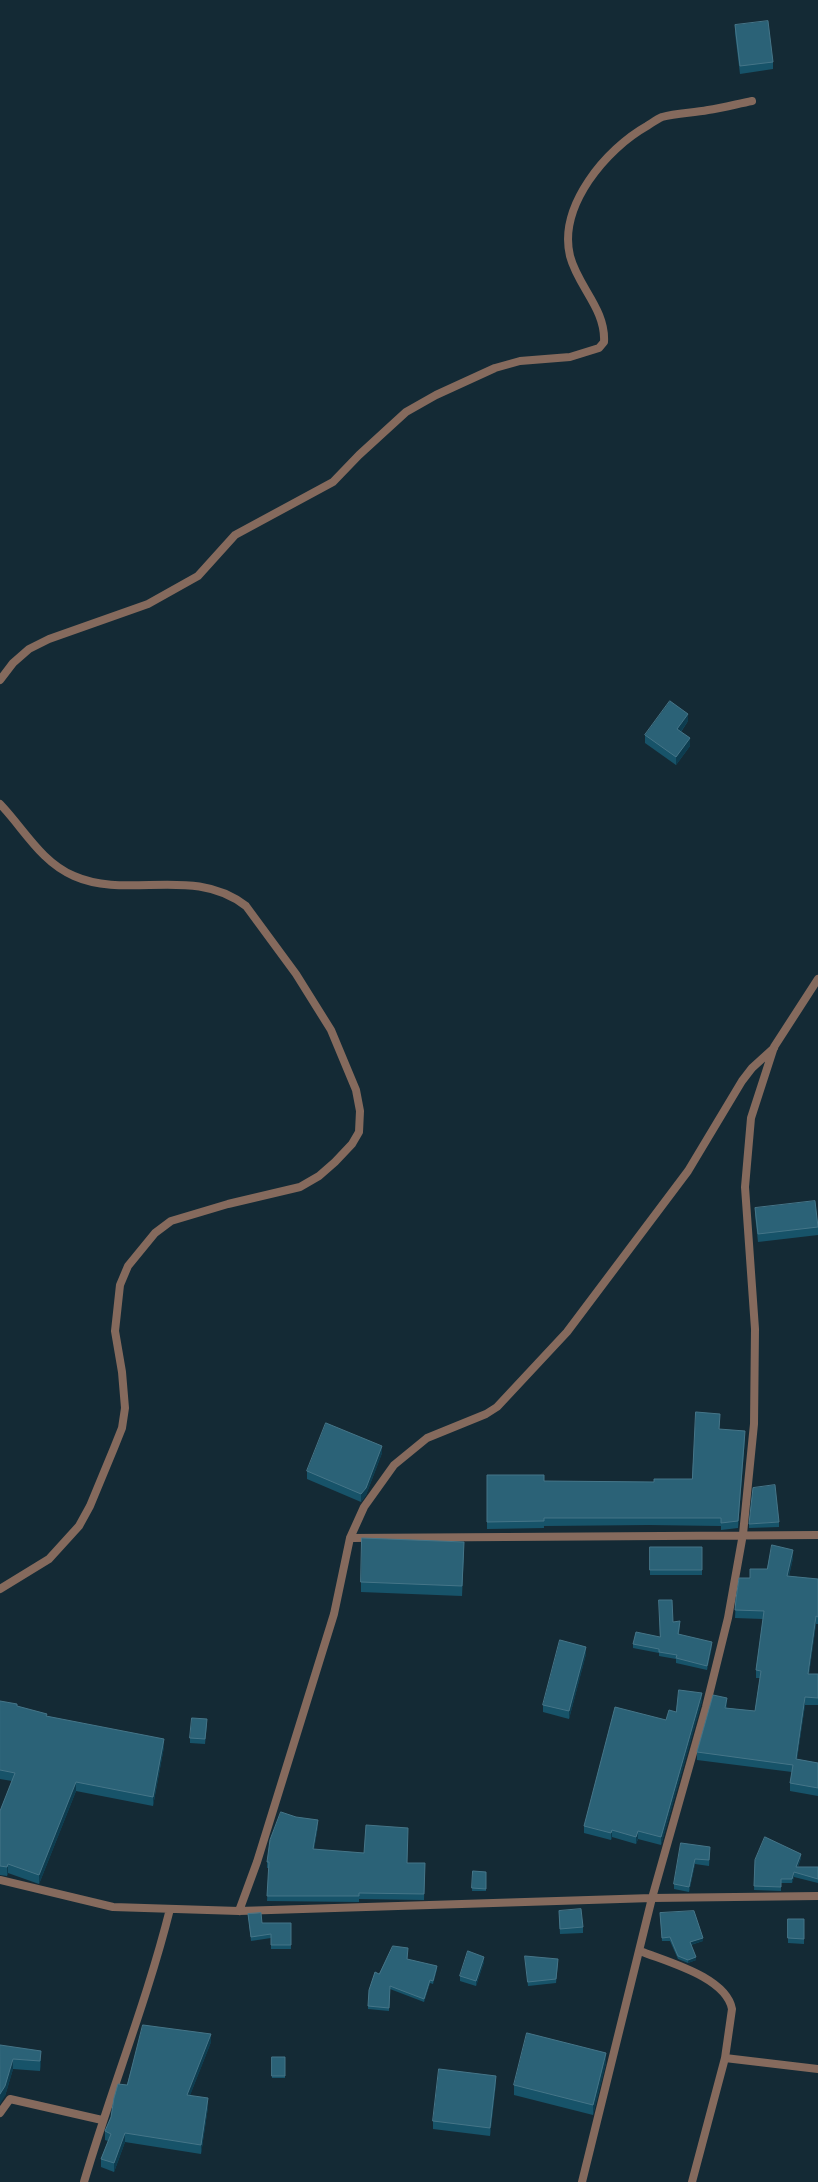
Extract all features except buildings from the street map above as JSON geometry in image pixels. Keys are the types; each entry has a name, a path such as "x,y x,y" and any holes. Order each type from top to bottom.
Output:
{"street":[{"path":"0,680 13,663 29,649 49,639 148,604 198,576 235,535 333,482 359,455 406,412 436,395 495,368 520,361 570,357 599,348 604,342 605,332 599,312 576,275 570,256 568,239 569,222 577,201 607,156 629,137 656,120 662,117 752,102"},
{"path":"0,804 37,849 54,864 73,876 107,884 168,883 195,886 220,892 236,898 246,906 296,974 331,1030 349,1069 356,1090 360,1111 359,1132 352,1144 319,1176 300,1187 228,1204 171,1221 155,1233 128,1266 120,1286 115,1331 126,1408 122,1428 90,1506 79,1526 63,1541 49,1559 0,1589"},
{"path":"239,1911 257,1862 334,1614 350,1538 364,1507 394,1465 427,1438 486,1414 497,1407 568,1332 688,1172 742,1081 752,1068 774,1047 818,979"},
{"path":"582,2182 652,1898 706,1708 728,1618 743,1534 754,1416 754,1329 745,1187 751,1118 774,1047"},
{"path":"350,1538 743,1534 818,1535"},
{"path":"0,1880 100,1905 239,1911 652,1898 818,1896"},
{"path":"84,2182 102,2120 160,1947 170,1909"},
{"path":"640,1951 712,1980 731,2001 732,2009 725,2058 692,2182"},
{"path":"725,2058 818,2069"},
{"path":"0,2113 10,2099 102,2120"}]}
